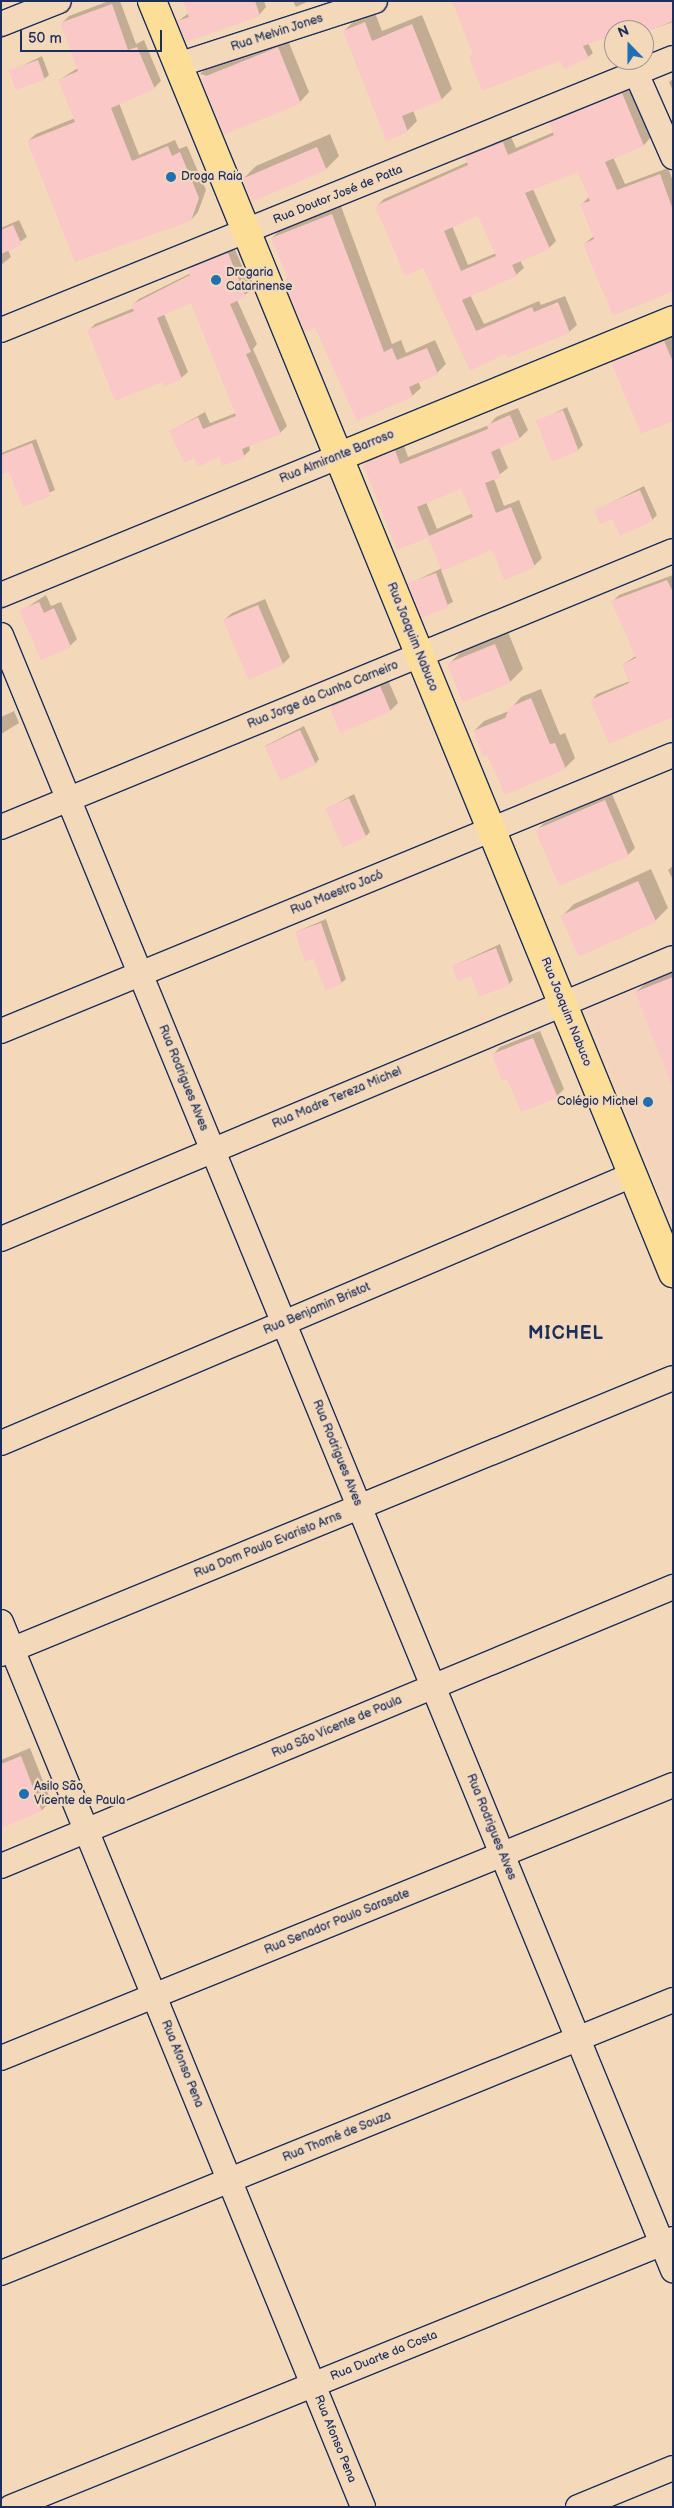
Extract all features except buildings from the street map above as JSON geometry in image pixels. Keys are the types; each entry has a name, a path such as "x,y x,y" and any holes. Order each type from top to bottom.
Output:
{"main road":[{"name":"Rua Joaquim Nabuco","path":"152,1 673,1274"},
{"name":"Rua Almirante Barroso","path":"338,456 673,320"}],"street":[{"path":"1,24 59,1"},
{"name":"Rua Melvin Jones","path":"178,65 375,1"},
{"name":"Rua Doutor José de Patta","path":"1,330 673,58"},
{"path":"636,73 673,156"},
{"name":"Rua Almirante Barroso","path":"1,595 338,456"},
{"name":"Rua Jorge da Cunha Carneiro","path":"1,827 673,551"},
{"name":"Rua Rodrigues Alves","path":"1,635 578,2039 667,2242 673,2270"},
{"name":"Rua Maestro Jacó","path":"1,1031 673,755"},
{"name":"Rua Madre Tereza Michel","path":"1,1239 673,958"},
{"name":"Rua Benjamin Bristot","path":"1,1443 632,1175"},
{"name":"Rua Dom Paulo Evaristo Arns","path":"7,1652 673,1378"},
{"name":"Rua São Vicente de Paula","path":"1,1866 673,1587"},
{"name":"Rua Afonso Pena","path":"1,1622 7,1652 87,1831 362,2507"},
{"name":"Rua Senador Paulo Sarasate","path":"1,2058 673,1785"},
{"name":"Rua Thomé de Souza","path":"1,2273 673,2000"},
{"name":"Rua Duarte da Costa","path":"11,2507 667,2242"},
{"path":"578,2507 673,2468"}],"shaded area":[{"name":"Colégio Michel","path":"673,968 673,1225 583,1004"}],"place":[{"name":"Droga Raia","path":"171,177"},
{"name":"Drogaria Catarinense","path":"216,280"},
{"name":"Colégio Michel","path":"648,1102"},
{"name":"Asilo São Vicente de Paula","path":"24,1794"}],"district":[{"name":"MICHEL","path":"566,1334"}]}
